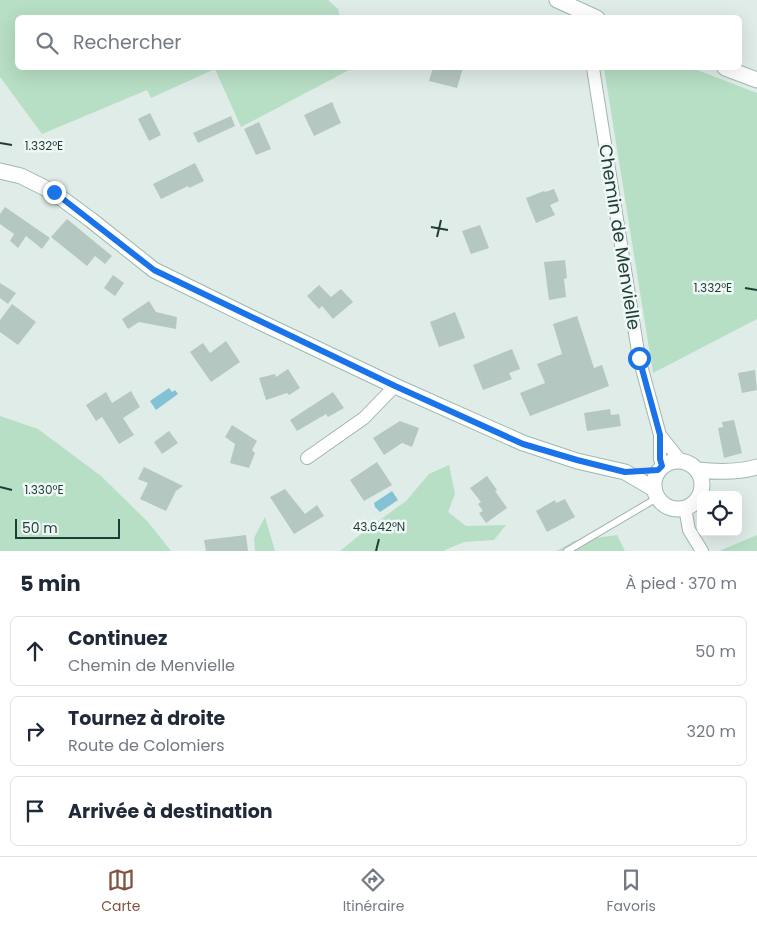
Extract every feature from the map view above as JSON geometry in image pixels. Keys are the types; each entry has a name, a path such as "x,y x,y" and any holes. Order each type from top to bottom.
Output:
{"street":[{"path":"557,0 583,12"},
{"name":"Chemin de Menvielle","path":"593,70 639,358 660,435 660,468"},
{"path":"730,70 757,80"},
{"path":"0,171 21,176 54,192 154,270 395,386 523,444 625,472 656,493 670,508 686,508 697,497"},
{"path":"307,458 364,418 395,386"},
{"name":"Chemin de Menvielle","path":"660,435 680,460"},
{"path":"656,493 655,476 660,468 668,462 680,460 697,470 701,476 701,491 718,482 753,470"},
{"path":"625,472 660,468"},
{"path":"697,470 720,472 753,470"},
{"path":"686,508 690,530 702,551"}],"lane":[{"path":"567,551 656,493"}],"green space":[{"path":"0,0 328,0 338,9 340,15 15,15 15,70 213,70 151,98 147,90 42,134 0,77"},
{"path":"215,70 349,70 241,127"},
{"path":"604,70 697,70 757,93 757,319 653,373"},
{"path":"0,416 38,429 101,476 148,522 171,551 0,551"},
{"path":"449,465 455,494 448,512 466,526 506,525 494,540 464,542 443,551 340,551 406,501 429,474"},
{"path":"265,517 275,551 255,551 254,538"},
{"path":"617,535 625,551 557,551 574,541"},
{"path":"757,535 757,551 719,551"}],"water":[{"path":"169,388 172,392 175,390 178,394 156,410 150,401"},
{"path":"392,491 398,500 380,512 374,503"}],"building":[{"path":"432,70 462,70 457,88 429,81"},
{"path":"332,102 341,123 314,136 304,115"},
{"path":"150,113 161,135 149,141 138,119"},
{"path":"231,116 235,126 198,143 193,133"},
{"path":"259,122 271,149 256,155 244,129"},
{"path":"195,163 204,181 189,188 188,186 161,199 153,184"},
{"path":"554,189 559,201 550,205 555,215 536,223 526,198"},
{"path":"5,207 50,238 42,249 26,236 18,248 10,241 14,234 0,224 0,214"},
{"path":"67,219 112,256 105,264 95,256 87,266 51,237"},
{"path":"480,225 489,248 471,254 462,231"},
{"path":"565,260 567,278 564,279 566,297 549,300 544,262"},
{"path":"113,275 124,283 115,296 104,288"},
{"path":"0,283 16,293 8,304 0,298"},
{"path":"319,285 331,297 341,289 353,302 333,319 322,306 319,309 307,296"},
{"path":"149,301 156,312 177,317 176,329 139,322 128,329 122,319"},
{"path":"12,304 36,322 18,345 0,332 0,320"},
{"path":"455,312 465,338 439,347 430,322"},
{"path":"577,316 594,368 602,365 609,386 530,416 520,393 545,383 537,364 562,354 553,324"},
{"path":"226,341 240,362 211,382 190,352 203,343 210,353"},
{"path":"512,349 520,369 509,373 512,379 483,390 473,365"},
{"path":"288,369 300,388 289,395 287,393 266,400 259,378 275,374 276,377"},
{"path":"755,370 757,390 742,393 738,373"},
{"path":"131,391 140,407 123,418 134,435 119,444 102,417 96,421 86,405 106,392 112,403"},
{"path":"333,392 344,408 328,417 326,414 297,431 290,420"},
{"path":"610,409 611,415 619,414 621,426 587,431 584,413"},
{"path":"734,420 742,453 724,458 718,428 723,427 722,422"},
{"path":"400,421 419,428 412,447 402,443 384,455 373,438"},
{"path":"232,425 257,441 252,450 255,453 249,468 230,463 235,444 225,437"},
{"path":"169,431 178,443 162,454 154,442"},
{"path":"377,462 392,485 364,501 350,480"},
{"path":"144,467 183,486 176,491 166,511 140,499 148,483 138,479"},
{"path":"487,476 507,508 486,523 479,513 483,511 478,504 481,502 470,488"},
{"path":"285,489 305,514 317,505 324,516 294,534 270,497"},
{"path":"565,499 575,517 547,532 536,511 555,500 556,503"},
{"path":"246,535 248,551 206,551 204,540"}],"route":[{"path":"54,192 154,270 395,386 523,444 577,460 625,472 658,470 662,466 660,459 660,435 639,358"}]}
